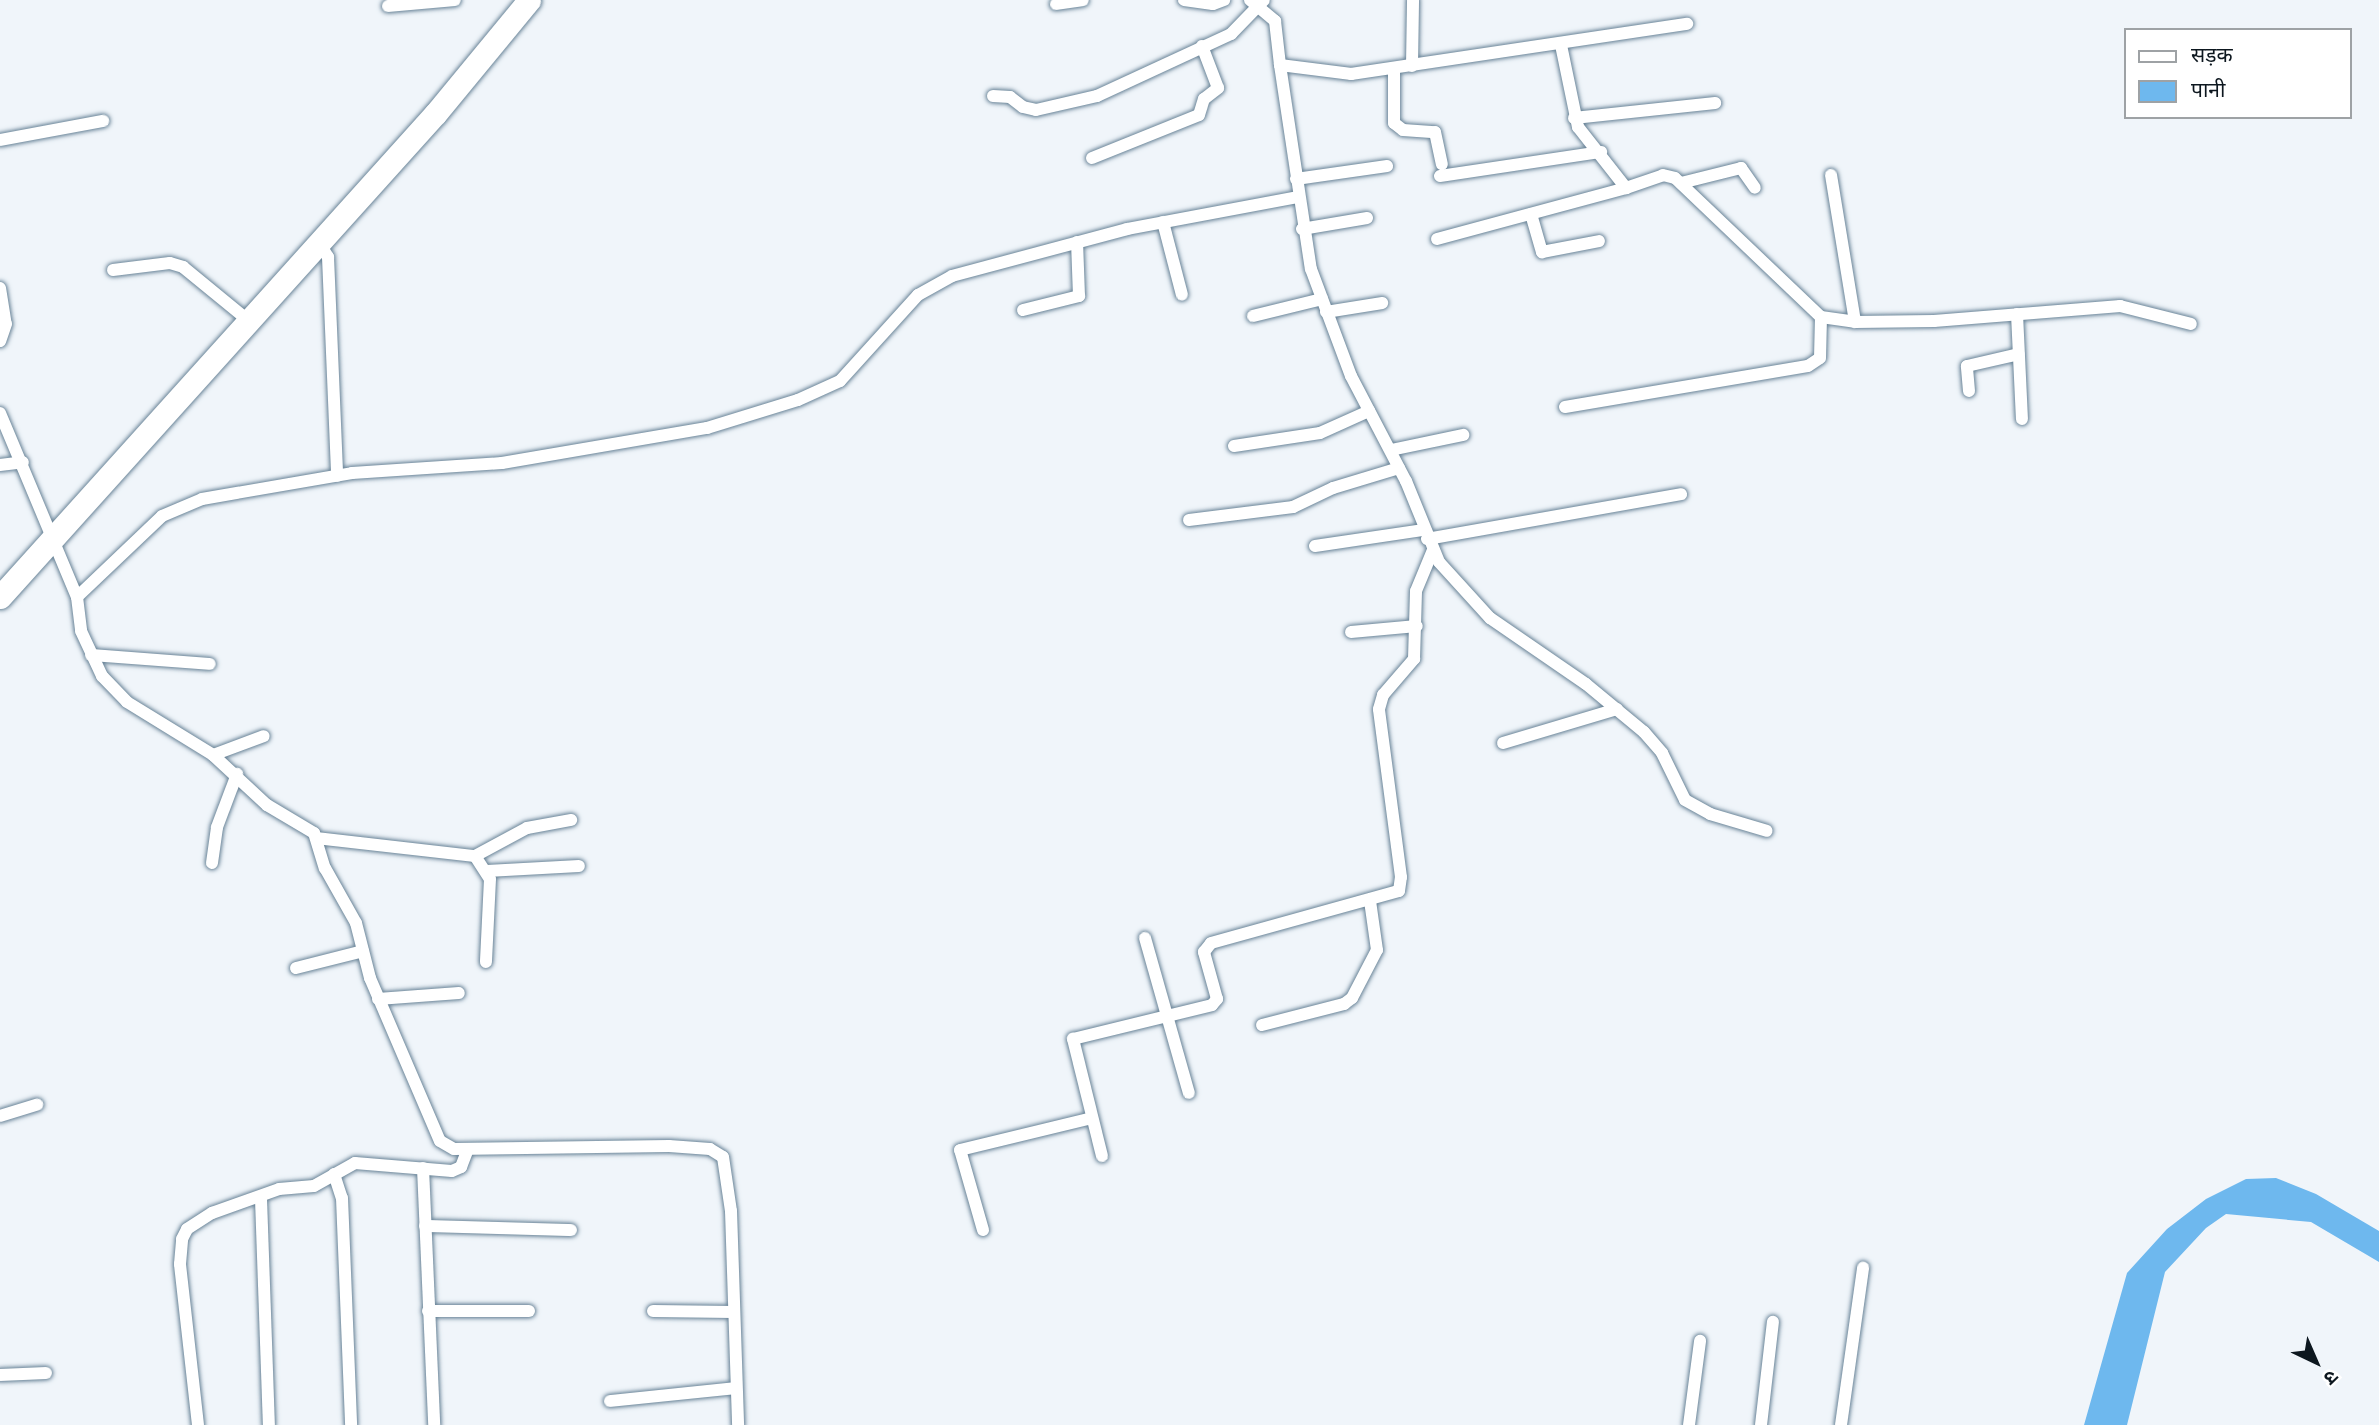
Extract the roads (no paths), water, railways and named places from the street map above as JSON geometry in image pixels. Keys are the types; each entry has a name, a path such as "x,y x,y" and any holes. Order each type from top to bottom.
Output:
{"highway":[{"path":"0,597 249,321 323,247 529,0"}],"street":[{"path":"388,6 455,0"},
{"path":"1056,4 1083,0"},
{"path":"1184,0 1213,4 1224,0"},
{"path":"1412,66 1413,0"},
{"path":"993,96 1010,97 1029,110 1079,102 1241,28 1258,2 1278,29 1280,65 1302,229 1326,312 1369,411 1391,450 1428,540 1452,580 1490,618 1617,709 1655,743 1685,800 1710,814 1767,831"},
{"path":"1280,65 1351,74 1561,46 1687,24"},
{"path":"1092,158 1199,116 1204,99 1218,88 1202,46"},
{"path":"1561,46 1574,118 1626,188"},
{"path":"1394,69 1394,123 1404,130 1435,132 1441,170 1601,152"},
{"path":"1574,118 1715,103"},
{"path":"0,140 103,121"},
{"path":"1296,179 1387,166"},
{"path":"1681,183 1741,168 1755,188"},
{"path":"1437,239 1626,188 1663,175 1681,183 1821,317 1855,322 2120,306 2191,324"},
{"path":"1831,175 1855,322"},
{"path":"77,597 155,522 181,506 337,475 502,463 645,441 707,428 798,400 840,381 933,284 1077,242 1163,222 1298,197"},
{"path":"1531,214 1542,252 1599,241"},
{"path":"1302,229 1367,218"},
{"path":"1163,222 1182,295"},
{"path":"1023,310 1079,296 1077,242"},
{"path":"323,247 337,475"},
{"path":"113,270 170,262 183,267 249,321"},
{"path":"0,288 6,324 0,341"},
{"path":"1253,316 1322,299"},
{"path":"1326,312 1382,303"},
{"path":"2017,314 2022,419"},
{"path":"1565,407 1808,366 1819,358 1821,317"},
{"path":"1969,391 1966,366 2019,354"},
{"path":"1234,446 1320,433 1369,411"},
{"path":"0,413 23,462 51,541 77,597 81,631 102,676 127,702 213,755 237,774 267,805 310,829 316,838 325,868 356,923 379,999 440,1141 454,1149 583,1144 717,1152 727,1174 738,1425"},
{"path":"1391,450 1463,435"},
{"path":"0,465 23,462"},
{"path":"1189,520 1293,508 1333,488 1399,468"},
{"path":"1315,546 1428,540 1681,494"},
{"path":"1102,1156 1073,1039 1168,1018 1215,1002 1204,952 1211,943 1394,894 1401,884 1378,709 1383,695 1414,659 1419,578 1428,540"},
{"path":"1351,632 1417,626"},
{"path":"91,655 134,656 171,665 209,664"},
{"path":"1503,743 1617,709"},
{"path":"213,755 264,736"},
{"path":"212,863 217,827 237,774"},
{"path":"316,838 475,856 513,834 571,820"},
{"path":"475,856 487,872 486,962"},
{"path":"487,872 579,866"},
{"path":"1262,1025 1344,1004 1352,998 1377,950 1370,901"},
{"path":"1145,938 1189,1093"},
{"path":"296,968 363,951"},
{"path":"379,999 459,993"},
{"path":"0,1115 37,1105"},
{"path":"983,1230 960,1150 1092,1118"},
{"path":"198,1425 180,1264 182,1239 204,1218 285,1188 314,1186 355,1163 457,1170 468,1149"},
{"path":"423,1168 434,1425"},
{"path":"334,1174 342,1198 351,1425"},
{"path":"261,1199 269,1425"},
{"path":"425,1226 570,1230"},
{"path":"1841,1425 1863,1268"},
{"path":"428,1311 529,1311"},
{"path":"653,1311 733,1312"},
{"path":"1761,1425 1773,1322"},
{"path":"1689,1425 1700,1341"},
{"path":"0,1375 46,1373"},
{"path":"610,1401 735,1388"}],"water":[{"path":"2276,1178 2316,1194 2379,1231 2379,1262 2311,1222 2226,1214 2206,1228 2165,1272 2127,1425 2084,1425 2127,1273 2167,1229 2206,1199 2246,1179"}]}
